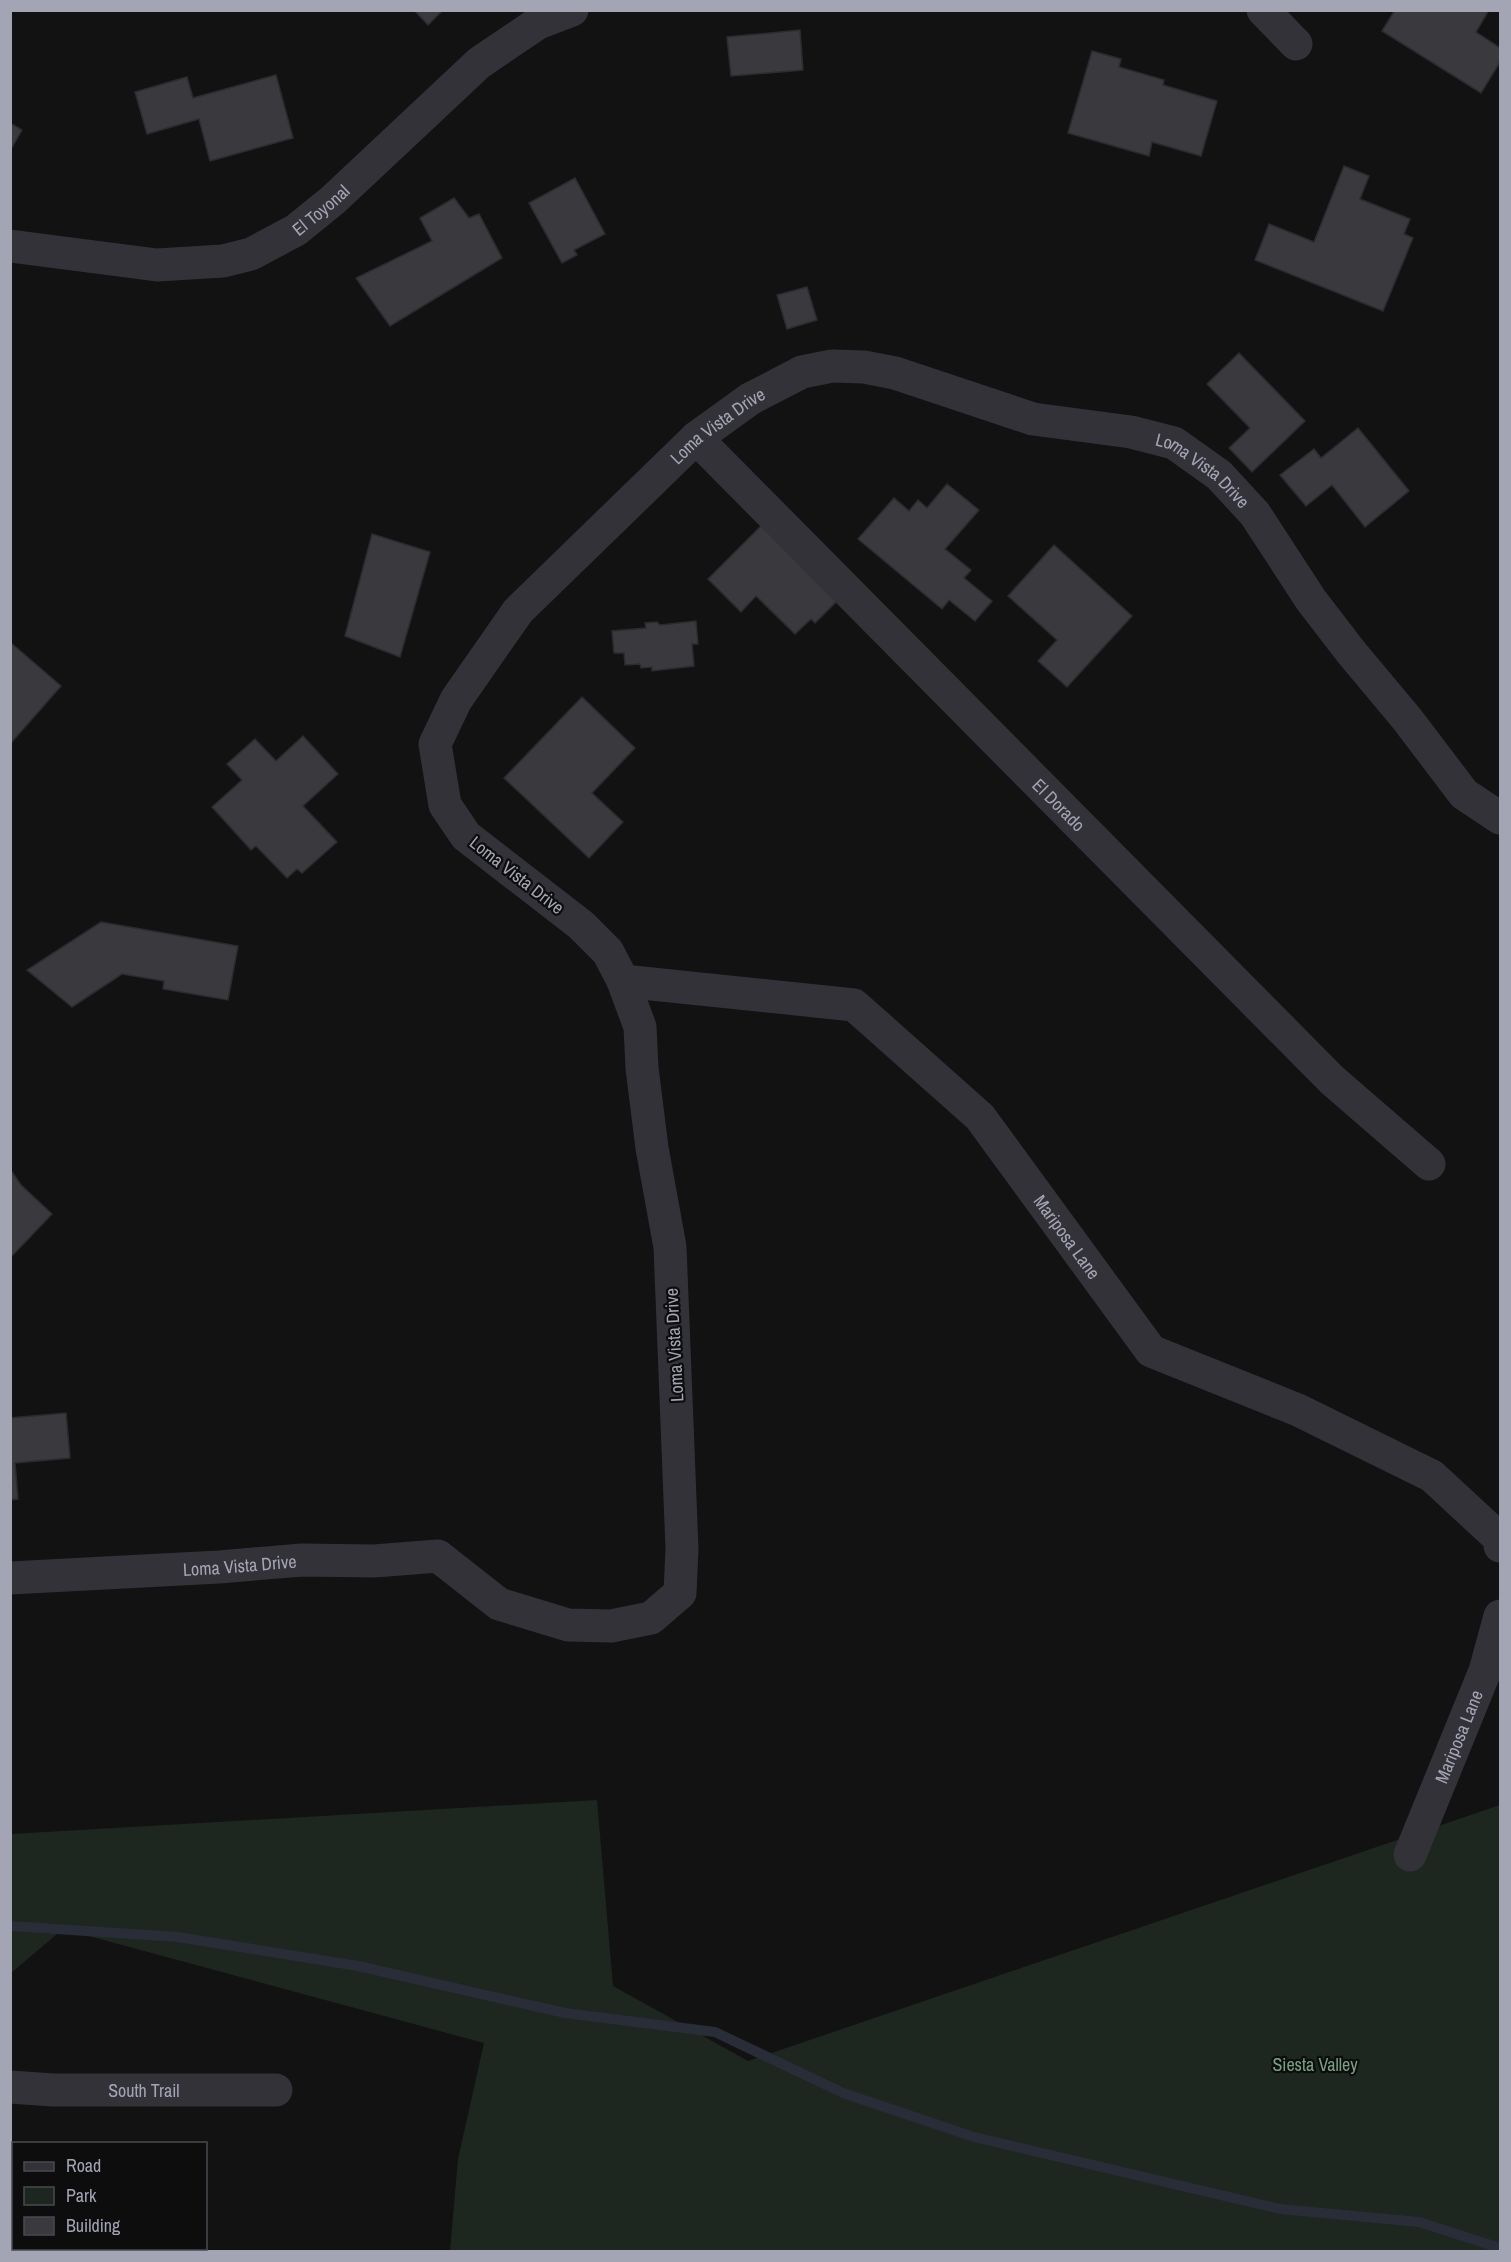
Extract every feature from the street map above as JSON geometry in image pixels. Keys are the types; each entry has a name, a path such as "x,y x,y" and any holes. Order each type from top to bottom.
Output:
{"street":[{"name":"El Toyonal","path":"10,246 157,265 223,261 251,254 296,230 333,200 478,63 538,23 572,10"},
{"path":"1263,10 1296,44"},
{"name":"Loma Vista Drive","path":"10,1578 219,1567 302,1560 374,1560 438,1556 499,1604 568,1625 611,1626 651,1618 680,1593 682,1549 670,1248 652,1148 642,1068 640,1027 623,981 608,952 581,925 466,836 445,805 435,744 456,700 518,611 696,438 750,399 802,372 832,366 864,367 895,373 1033,419 1131,432 1174,443 1219,475 1255,514 1311,600 1464,794 1500,818"},
{"name":"El Dorado","path":"696,438 1332,1080 1429,1164"},
{"name":"Mariposa Lane","path":"623,981 854,1005 980,1118 1152,1351 1299,1410 1432,1476 1500,1539 1500,1546"},
{"name":"Mariposa Lane","path":"1410,1855 1485,1671 1500,1616"},
{"name":"South Trail","path":"10,2087 53,2090 276,2090"}],"green space":[{"name":"Siesta Valley","path":"597,1800 613,1986 748,2061 1500,1805 1500,2251 450,2251 458,2159 484,2043 63,1929 11,1973 11,1834"}],"building":[{"path":"414,10 443,10 428,25"},
{"path":"1395,10 1489,10 1476,32 1500,48 1500,62 1481,93 1382,31"},
{"path":"800,30 803,70 731,76 727,37"},
{"path":"1092,51 1121,59 1119,67 1164,80 1163,85 1217,101 1201,156 1152,142 1149,156 1068,133"},
{"path":"276,75 293,138 210,161 199,119 147,134 135,92 187,77 193,98"},
{"path":"10,123 22,130 10,151"},
{"path":"1344,166 1369,176 1360,199 1410,219 1404,234 1413,238 1383,311 1255,260 1269,224 1314,242"},
{"path":"575,178 605,234 574,250 577,255 562,263 529,203"},
{"path":"454,198 469,218 479,214 502,258 390,326 356,278 432,241 420,218"},
{"path":"807,287 817,320 787,329 777,295"},
{"path":"1239,353 1305,421 1252,472 1229,448 1250,428 1207,384"},
{"path":"1358,428 1409,491 1365,527 1332,485 1306,506 1280,475 1314,449 1321,458"},
{"path":"947,484 979,510 945,549 971,570 964,578 992,601 975,621 949,600 942,609 858,539 894,498 909,511 918,500 927,508"},
{"path":"766,521 842,596 815,623 811,619 795,634 756,596 741,612 708,579"},
{"path":"372,534 430,552 400,657 345,636"},
{"path":"1054,545 1132,616 1067,687 1038,661 1057,640 1008,596"},
{"path":"696,621 698,644 692,644 694,666 652,671 652,667 641,668 640,664 625,665 624,653 614,653 612,631 646,628 645,623 657,622 660,625"},
{"path":"10,642 61,686 10,744"},
{"path":"582,697 635,748 592,793 623,822 589,858 504,778"},
{"path":"303,736 338,774 303,806 337,842 302,873 297,869 287,878 256,846 251,850 212,807 242,780 227,764 255,739 276,761"},
{"path":"101,922 238,946 228,1000 163,989 164,981 122,974 72,1007 27,970"},
{"path":"10,1169 21,1185 52,1214 10,1258"},
{"path":"66,1413 70,1458 15,1463 18,1499 10,1500 10,1418"}],"waterway":[{"path":"10,1926 178,1937 358,1966 565,2013 715,2032 843,2093 974,2137 1280,2209 1419,2222 1500,2248"}]}
